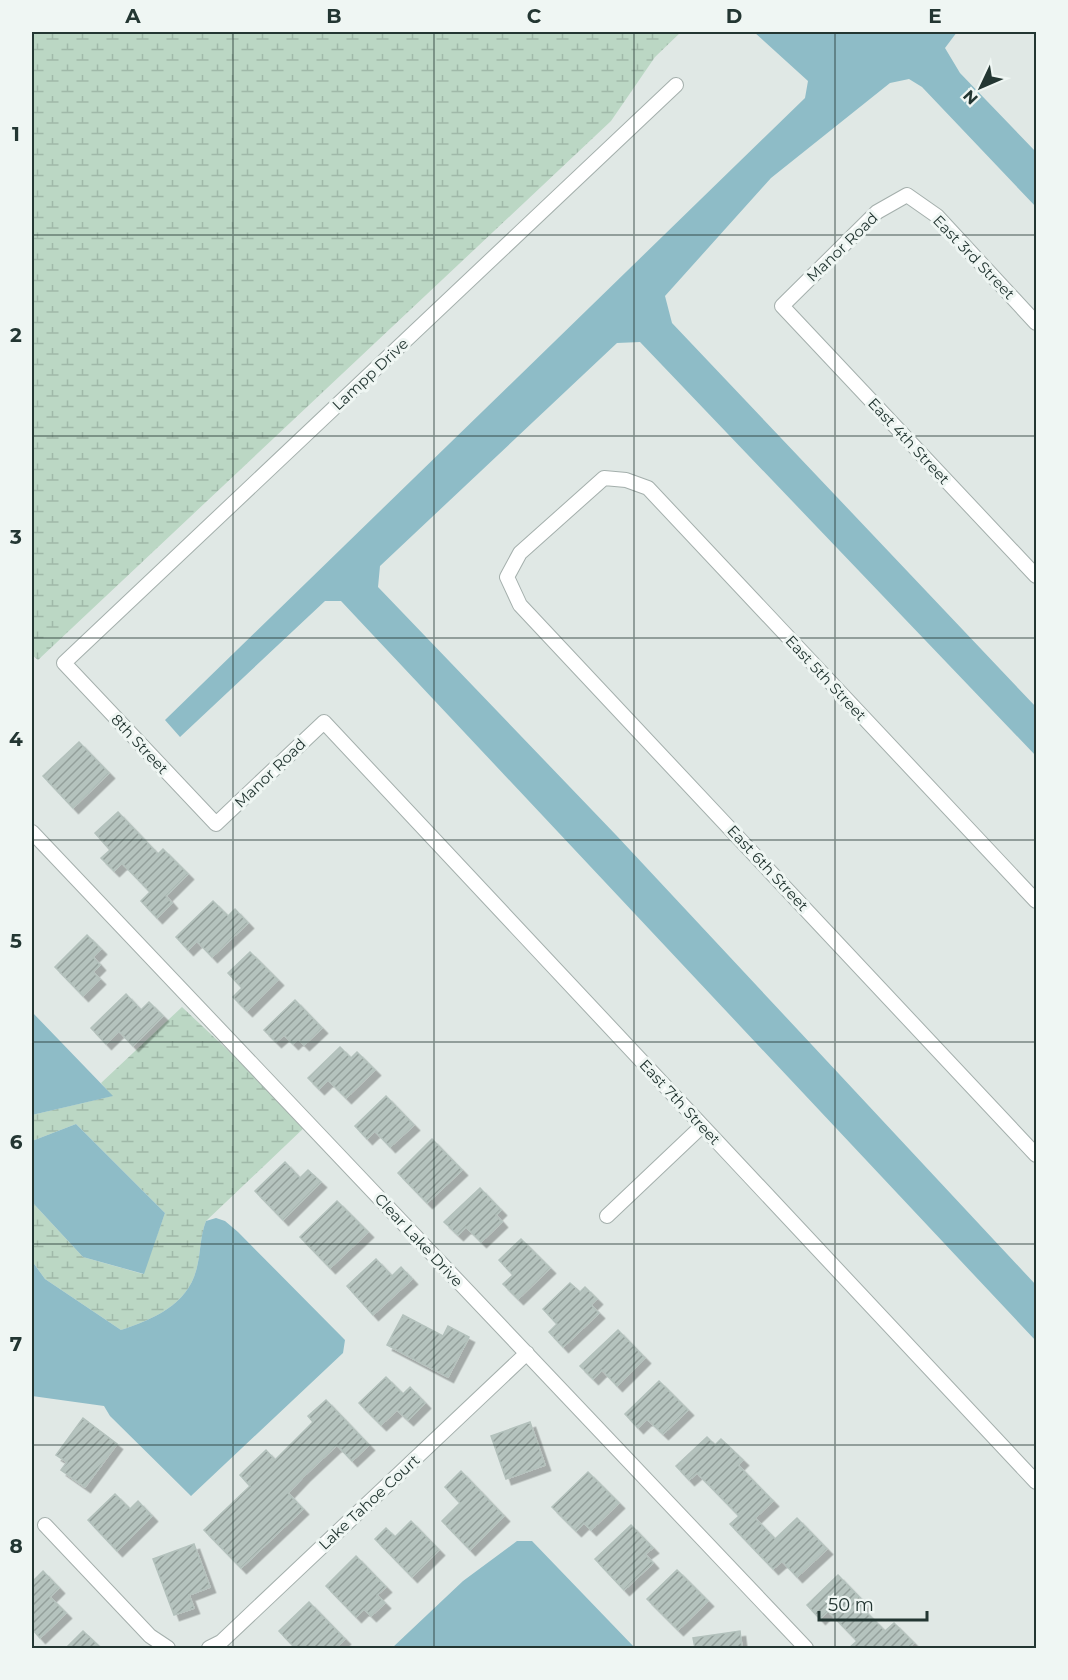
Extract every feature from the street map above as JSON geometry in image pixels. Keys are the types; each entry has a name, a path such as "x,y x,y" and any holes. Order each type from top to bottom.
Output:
{"street":[{"name":"Lampp Drive","path":"64,663 676,85"},
{"name":"Manor Road","path":"782,306 877,212 907,195"},
{"name":"East 3rd Street","path":"907,195 937,216 1036,323"},
{"name":"East 4th Street","path":"782,306 1036,576"},
{"name":"East 5th Street","path":"507,577 520,553 604,478 626,480 648,488 1036,901"},
{"name":"East 6th Street","path":"507,577 520,604 1036,1155"},
{"name":"8th Street","path":"64,663 216,824"},
{"name":"Manor Road","path":"216,824 324,722"},
{"name":"East 7th Street","path":"324,722 1036,1482"},
{"name":"Clear Lake Drive","path":"32,832 806,1648"},
{"path":"607,1216 702,1126"},
{"name":"Lake Tahoe Court","path":"209,1648 221,1642 527,1353"},
{"path":"45,1525 150,1636 168,1648"}],"green space":[{"path":"32,32 681,32 655,57 611,121 38,660 32,655"},
{"path":"182,1007 307,1125 206,1221 193,1280 178,1300 146,1321 121,1330 45,1279 32,1261 32,1202 83,1257 143,1274 165,1213 76,1124 32,1141 32,1115 112,1096 101,1083"}],"water":[{"path":"754,32 957,32 945,48 960,73 1036,152 1036,207 922,87 909,79 890,83 771,178 665,296 672,323 1036,707 1036,756 640,342 617,343 380,566 378,587 616,835 1036,1285 1036,1341 341,601 325,601 180,737 165,720 805,98 808,81"},
{"path":"32,1012 113,1096 32,1115"},
{"path":"76,1124 165,1213 144,1274 83,1257 32,1202 32,1141"},
{"path":"216,1218 225,1221 238,1232 345,1340 343,1353 191,1496 110,1416 104,1406 32,1396 32,1261 45,1279 121,1330 157,1315 178,1300 186,1291 197,1267 206,1221"},
{"path":"517,1541 532,1541 635,1648 392,1648 463,1581"}],"building":[{"path":"79,742 109,773 73,808 43,776"},
{"path":"118,812 158,854 163,849 188,874 166,896 172,903 157,918 141,901 150,892 122,863 114,871 101,858 110,850 95,833"},
{"path":"213,901 228,916 235,909 248,923 212,957 197,941 188,950 176,937"},
{"path":"87,935 101,949 93,957 100,965 93,972 100,979 83,996 55,967"},
{"path":"250,952 278,980 247,1011 233,997 242,988 228,973"},
{"path":"126,994 141,1010 149,1002 163,1016 133,1046 119,1031 106,1044 91,1028"},
{"path":"295,1000 322,1028 304,1045 298,1039 293,1044 284,1035 276,1042 264,1030"},
{"path":"340,1047 351,1058 357,1052 375,1070 346,1098 328,1080 319,1089 308,1078"},
{"path":"386,1096 414,1125 390,1147 375,1131 367,1139 355,1126"},
{"path":"432,1139 462,1170 427,1203 398,1173"},
{"path":"285,1162 300,1178 308,1170 321,1182 283,1220 255,1191"},
{"path":"480,1188 501,1210 496,1215 502,1222 481,1242 466,1227 458,1235 444,1222"},
{"path":"337,1201 368,1232 330,1268 300,1237"},
{"path":"521,1239 550,1268 518,1299 503,1284 513,1275 499,1260"},
{"path":"376,1259 392,1276 401,1267 412,1279 373,1315 347,1286"},
{"path":"570,1283 580,1292 585,1287 597,1299 591,1305 599,1313 563,1347 549,1332 557,1324 543,1309"},
{"path":"403,1315 443,1336 448,1326 469,1337 448,1377 387,1345"},
{"path":"618,1330 645,1358 617,1386 602,1370 593,1379 580,1366"},
{"path":"386,1377 403,1394 410,1387 425,1403 408,1420 397,1410 381,1425 359,1403"},
{"path":"659,1381 688,1410 663,1434 647,1419 638,1428 625,1414"},
{"path":"326,1400 369,1445 352,1461 337,1445 304,1476 288,1493 303,1509 241,1568 204,1530 250,1486 240,1475 266,1450 275,1460 313,1422 308,1416"},
{"path":"83,1418 117,1444 85,1487 61,1470 67,1462 56,1455"},
{"path":"530,1422 545,1465 506,1479 491,1436"},
{"path":"707,1437 715,1445 721,1439 743,1460 738,1465 773,1501 755,1518 775,1539 797,1518 827,1549 797,1577 782,1561 773,1569 730,1524 739,1516 697,1473 689,1480 676,1466"},
{"path":"461,1471 504,1516 470,1550 442,1521 460,1503 445,1487"},
{"path":"588,1472 619,1503 591,1530 584,1523 576,1531 552,1507"},
{"path":"115,1494 130,1509 138,1501 152,1516 117,1551 88,1520"},
{"path":"411,1521 439,1550 412,1577 375,1539 386,1528 395,1537"},
{"path":"631,1525 653,1548 645,1554 653,1563 624,1590 595,1559"},
{"path":"194,1544 210,1587 189,1595 194,1608 174,1615 153,1559"},
{"path":"356,1556 386,1587 377,1595 385,1603 371,1616 364,1609 356,1617 326,1586"},
{"path":"677,1570 708,1601 678,1630 647,1599"},
{"path":"43,1571 59,1588 50,1597 66,1613 40,1638 32,1629 32,1582"},
{"path":"838,1575 866,1604 862,1608 885,1631 894,1623 914,1643 909,1648 849,1648 857,1641 828,1611 820,1619 807,1605"},
{"path":"309,1602 345,1639 335,1648 295,1648 279,1631"},
{"path":"83,1631 101,1648 66,1648"},
{"path":"740,1631 742,1648 695,1648 693,1638"}]}
